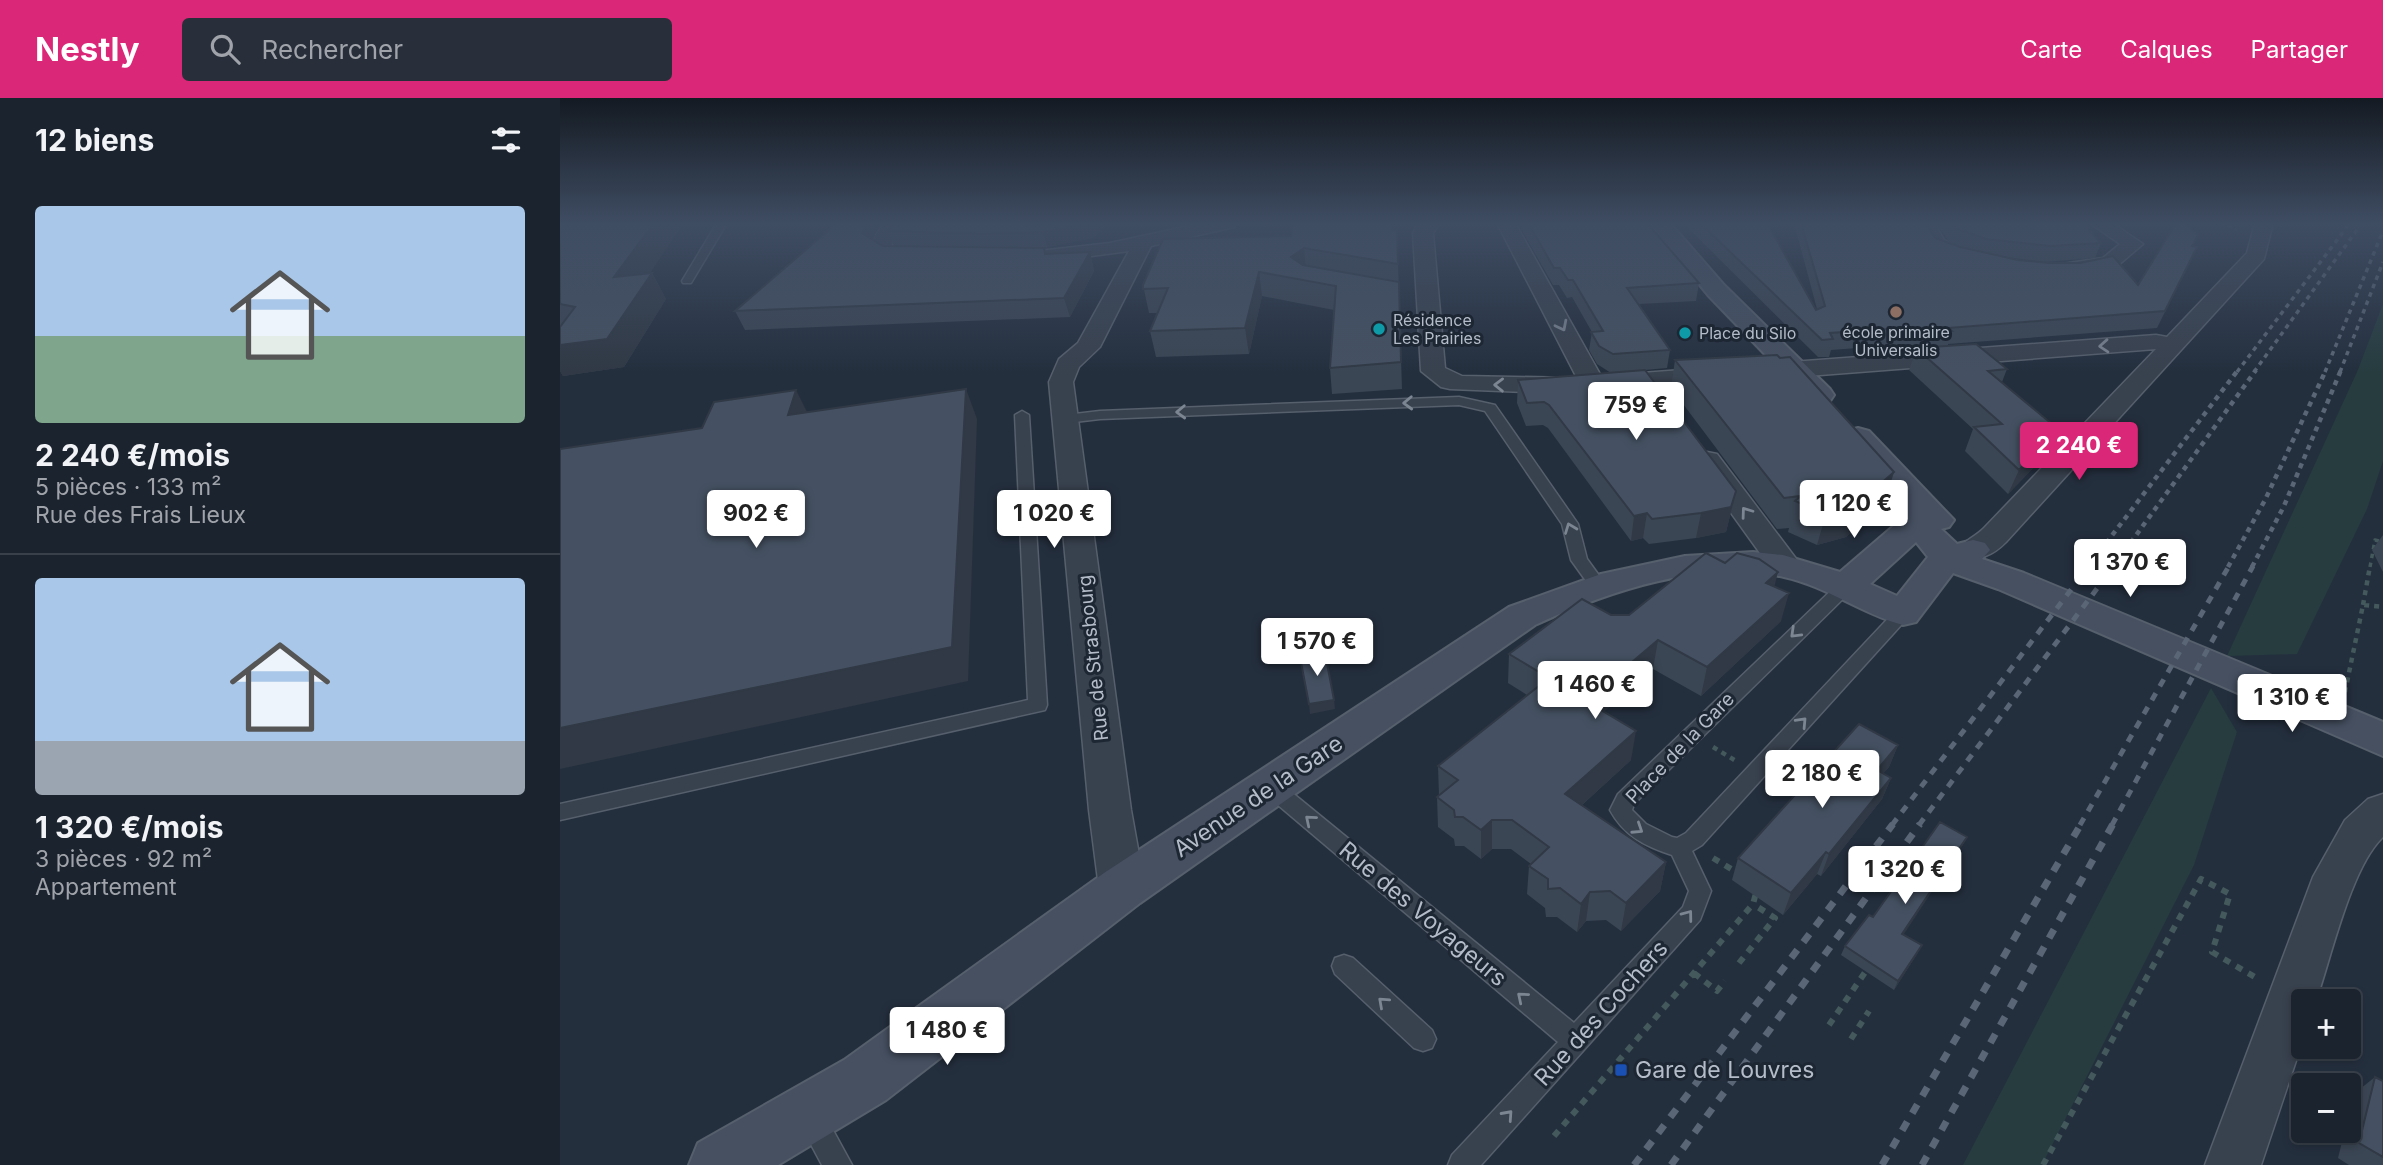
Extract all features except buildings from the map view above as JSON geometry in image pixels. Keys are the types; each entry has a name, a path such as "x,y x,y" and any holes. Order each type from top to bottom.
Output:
{"street":[{"name":"Rue de Strasbourg","path":"1122,888 1110,810 1061,382 1068,364 1088,347 1127,273"},
{"path":"1426,273 1433,371 1437,376 1462,384 1543,387 1592,383 1656,390 1796,368 2156,342 2172,345"},
{"path":"1533,273 1592,383"},
{"path":"1701,273 1796,368 1840,417 1935,533 1983,573 2011,581 2227,671 2383,740"},
{"path":"1846,586 1935,533 1984,546 2240,273"},
{"path":"1402,298 1429,303"},
{"path":"1689,434 1786,567"},
{"path":"1903,613 1934,570 1935,533"},
{"name":"Avenue de la Gare","path":"720,1165 864,1080 1122,888 1522,616 1548,603 1708,563 1786,567 1846,586 1903,613"},
{"path":"2294,989 2335,877 2360,832 2383,811"},
{"path":"2233,1165 2291,998"}],"lane":[{"path":"687,281 692,273"},
{"path":"1066,419 1100,415 1459,401 1479,404 1490,408 1570,524 1579,560 1600,588"},
{"path":"560,812 1038,705 1022,415"},
{"name":"Place de la Gare","path":"1684,845 1661,844 1625,821 1621,810 1626,800 1846,586"},
{"path":"1684,845 1903,613"},
{"name":"Rue des Voyageurs","path":"1272,788 1575,1041"},
{"name":"Rue des Cochers","path":"1462,1165 1692,913 1700,891 1684,845"},
{"path":"1344,966 1423,1039"},
{"path":"808,1114 838,1165"}],"path":[{"path":"2337,720 2375,540 2383,542"},
{"path":"2363,605 2383,607"},
{"path":"1692,734 1755,772"},
{"path":"1684,845 1749,880"},
{"path":"2043,1165 2201,879 2230,894 2211,952 2291,998"},
{"path":"1554,1136 1753,904 1759,885 1766,890"},
{"path":"1739,963 1775,918 1753,904"},
{"path":"1829,1025 1874,960"},
{"path":"1694,972 1717,991 1725,981"},
{"path":"1851,1039 1869,1012"}],"green space":[{"path":"2383,304 2383,461 2367,509 2297,654 2227,656 2357,372"},
{"path":"2211,688 2237,732 2194,865 2042,1165 1963,1165"}],"railway":[{"path":"2237,372 2312,273"},
{"path":"2254,372 2326,273"},
{"path":"2325,372 2366,273"},
{"path":"2340,372 2379,273"},
{"path":"2088,567 2238,370"},
{"path":"2113,567 2256,370"},
{"path":"2228,567 2265,500 2326,370"},
{"path":"2252,567 2284,506 2341,370"},
{"path":"1892,825 2089,566"},
{"path":"1919,825 2114,566"},
{"path":"2080,825 2229,566"},
{"path":"2112,825 2253,566"},
{"path":"1634,1165 1893,824"},
{"path":"1671,1165 1920,824"},
{"path":"1882,1165 2081,824"},
{"path":"1922,1165 2113,824"}],"place":[{"name":"école primaire Universalis","path":"1896,312"},
{"name":"Résidence Les Prairies","path":"1379,329"},
{"name":"Place du Silo","path":"1685,333"},
{"name":"Gare de Louvres","path":"1621,1070"}]}
